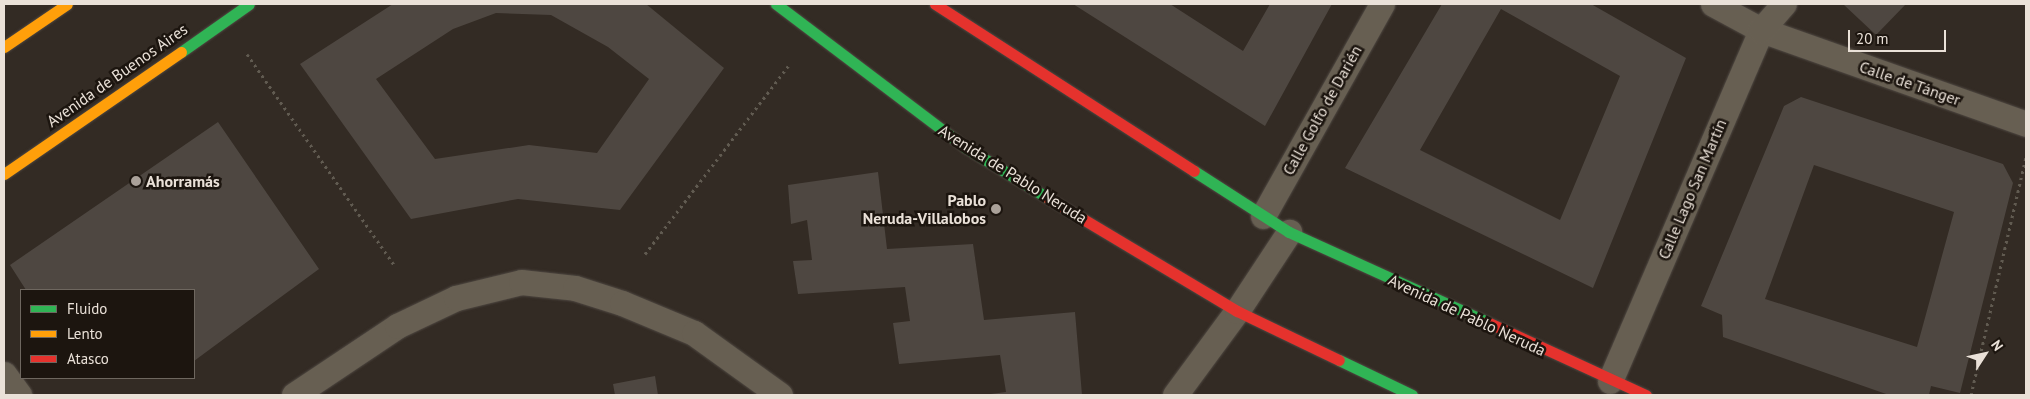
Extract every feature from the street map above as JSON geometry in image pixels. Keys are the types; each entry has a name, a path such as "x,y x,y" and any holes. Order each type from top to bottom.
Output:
{"main road":[{"path":"4,47 66,4"},
{"name":"Avenida de Buenos Aires","path":"4,174 249,4"},
{"name":"Avenida de Pablo Neruda","path":"776,4 965,147 1237,311 1412,395"},
{"name":"Avenida de Pablo Neruda","path":"944,7 1289,232 1610,381 1646,395"}],"street":[{"name":"Calle Golfo de Darién","path":"1263,216 1382,4"},
{"name":"Calle de Tánger","path":"1713,4 1761,30 2026,124"},
{"name":"Calle Lago San Martín","path":"1610,381 1761,30 1784,4"},
{"path":"1175,395 1237,311 1289,232"},
{"path":"294,395 397,326 456,298 521,282 575,288 622,303 694,333 780,395"},
{"path":"4,374 19,395"}],"path":[{"path":"247,54 395,266"},
{"path":"645,254 789,65"},
{"path":"1971,395 2026,157"}],"building":[{"path":"393,4 646,4 724,68 620,210 518,199 411,219 300,64","holes":["496,13 551,15 608,47 649,79 597,153 529,145 435,159 376,79 453,29"]},
{"path":"1073,4 1170,4 1243,51 1270,4 1332,4 1265,126"},
{"path":"1442,4 1591,4 1686,58 1593,288 1345,168","holes":["1501,9 1620,76 1560,220 1420,150"]},
{"path":"1843,4 1906,4 1876,35"},
{"path":"1801,97 2003,164 2013,183 1960,393 1931,386 1929,395 1889,395 1723,337 1722,315 1701,306 1784,106","holes":["1814,165 1954,212 1917,347 1765,299"]},
{"path":"218,122 319,269 195,360 195,289 25,289 10,265"},
{"path":"878,172 887,249 973,244 984,320 1075,312 1082,395 983,395 1006,392 1000,355 899,364 893,323 910,321 905,287 798,294 793,261 812,260 807,220 791,224 788,185"},
{"path":"655,376 658,395 615,395 613,384"}],"traffic: fast":[{"path":"181,52 249,4"},
{"path":"776,4 965,147 1048,198"},
{"path":"1194,171 1289,232 1487,322"},
{"path":"1339,360 1412,395"}],"traffic: slow":[{"path":"4,47 67,4"},
{"path":"4,174 181,52"}],"traffic: jam":[{"path":"935,4 1194,171"},
{"path":"1048,198 1237,311 1339,360"},
{"path":"1487,322 1646,395"}],"place":[{"name":"Ahorramás","path":"136,181"},
{"name":"Pablo Neruda-Villalobos","path":"996,209"}]}
